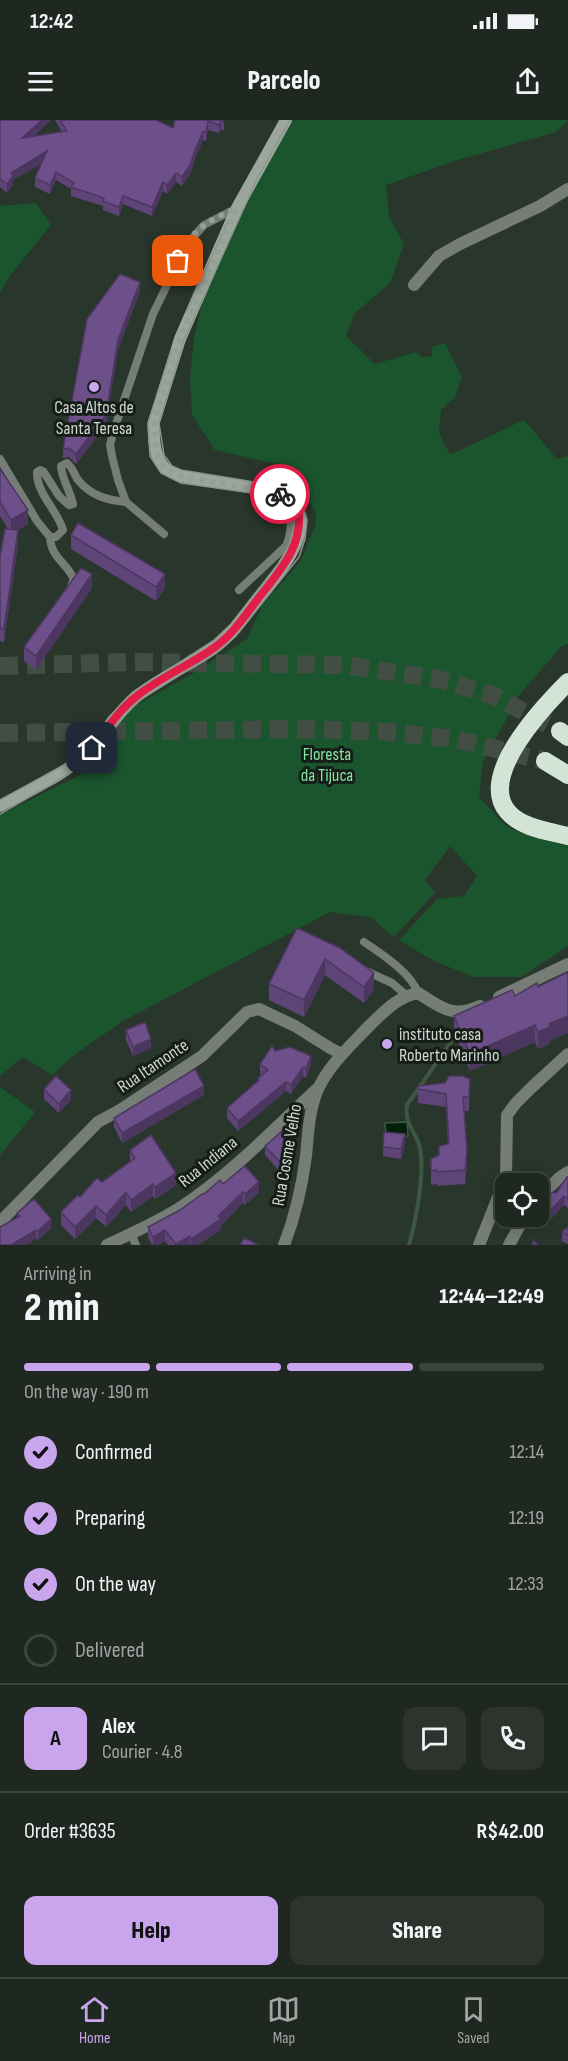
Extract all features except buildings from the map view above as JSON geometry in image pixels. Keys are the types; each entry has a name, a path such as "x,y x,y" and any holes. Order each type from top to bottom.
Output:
{"highway":[{"path":"568,682 547,703 524,732 505,764 500,795 507,811 522,822 568,836"},
{"path":"545,761 568,775"}],"street":[{"path":"0,806 66,769 92,748 114,719 136,696 215,647 238,625 279,574 293,551 301,520 298,507 284,495 273,491 180,476 166,469 156,452 154,422 180,339 237,208 286,120"},
{"path":"414,285 440,256 540,206 568,189"},
{"path":"412,994 449,1011 470,1010 568,964"},
{"name":"Rua Cosme Velho","path":"284,1245 294,1215 318,1089 342,1054 394,1002 412,994"},
{"name":"Rua Itamonte","path":"0,1222 98,1122 202,1056 247,1012 259,1009 296,1026 342,1054"},
{"path":"479,1245 506,1178 507,1115 516,1103 568,1054"},
{"name":"Rua Indiana","path":"107,1245 134,1239 180,1207 224,1173 318,1089"},
{"path":"549,1188 568,1172"},
{"path":"509,1245 519,1227"}],"lane":[{"path":"164,534 126,502 110,445 153,314 187,244 196,231 237,208"},
{"path":"0,459 37,521 50,537 50,547 53,553 74,579 66,594"},
{"path":"50,537 56,537 63,530 41,489 37,476 40,470 43,471 59,496 69,505 73,504 61,473 61,466 67,463 79,481 102,499 126,502"},
{"path":"239,590 286,546 290,537 292,518 288,499"},
{"path":"362,969 412,994 414,983 364,942"}],"green space":[{"name":"Floresta da Tijuca","path":"290,120 568,120 556,132 458,160 386,185 389,217 404,244 390,283 355,313 346,336 375,364 416,352 422,357 432,356 432,347 445,343 462,377 455,397 441,410 439,433 450,455 524,420 557,459 568,456 568,643 561,647 520,694 483,762 479,797 507,827 536,838 568,844 568,946 521,977 474,977 434,961 399,940 437,899 464,896 477,876 450,846 425,880 435,893 394,937 370,917 330,912 123,1021 74,1055 52,1075 23,1057 0,1076 0,815 82,774 131,708 190,675 247,639 263,604 300,562 316,524 316,514 298,478 282,465 215,450 192,415 190,379 194,338 206,286 251,182"},
{"path":"36,203 51,225 9,277 0,293 0,206"},
{"path":"0,1087 35,1112 0,1155"}],"shaded area":[{"path":"407,1122 408,1136 386,1135 385,1123"}],"waterway":[{"path":"409,1245 419,1196 421,1158 418,1142 407,1118 407,1105 457,1033"}],"tunnel":[{"path":"0,666 133,662 345,665 438,679 494,696 560,731"},
{"path":"0,733 311,729 388,732 456,739 545,761"}],"tram line":[{"path":"0,814 72,772 100,750 120,720 140,700 221,649 235,637 299,557 305,539 307,520 302,504 286,489 273,485 181,470 172,466 164,455 159,423 184,340 258,177 290,120"},
{"path":"186,313 227,223"},
{"path":"0,800 64,765 90,743 109,717 132,693 213,641 231,624 278,564 289,546 295,523 295,511 282,500 266,495 181,483 161,473 150,456 148,423 172,349"}],"way so far":[{"path":"178,261 196,231 237,208 180,339 154,422 156,452 166,469 180,476 280,494"}],"place":[{"name":"Casa Altos de Santa Teresa","path":"94,387"},
{"name":"instituto casa Roberto Marinho","path":"387,1044"}],"route":[{"path":"92,748 114,719 136,696 215,647 229,635 279,574 293,551 301,520 298,507 280,494"}]}
